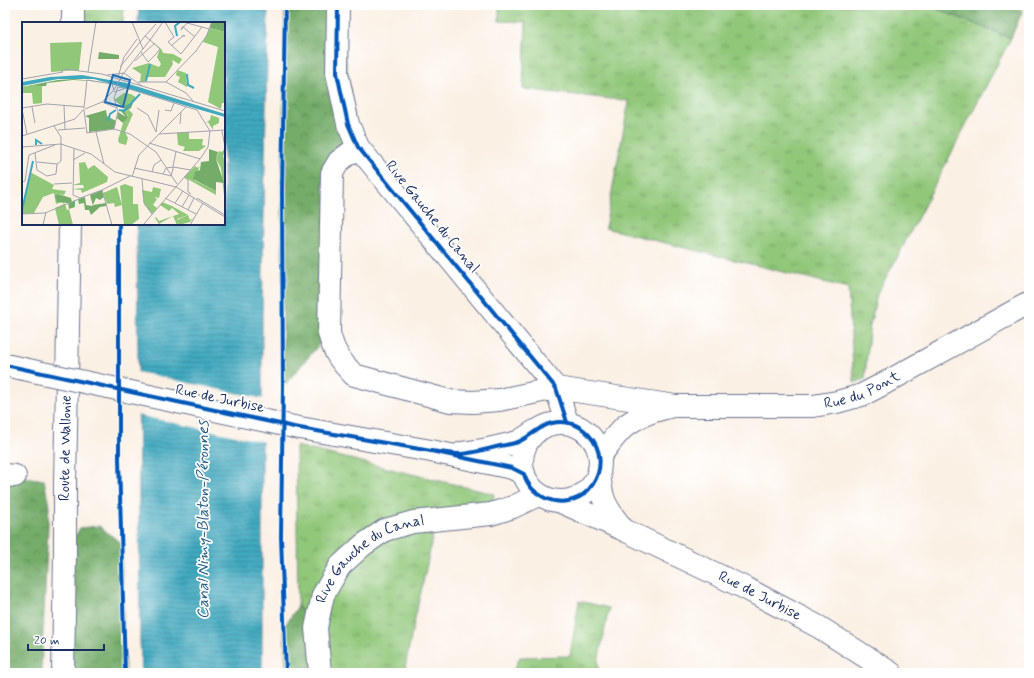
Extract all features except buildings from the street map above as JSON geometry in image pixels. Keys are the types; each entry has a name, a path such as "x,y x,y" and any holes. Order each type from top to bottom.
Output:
{"street":[{"path":"73,5 73,22"},
{"name":"Rive Gauche du Canal","path":"338,5 337,73 348,124 358,147 556,388 568,422"},
{"path":"358,147 339,161 332,173 329,333 333,349 343,364 354,375 450,401 473,402 499,400 556,388 676,406"},
{"name":"Route de Wallonie","path":"63,673 70,225"},
{"name":"Rue du Pont","path":"676,406 813,406 837,402 862,395 885,384 1029,303"},
{"name":"Rue de Jurbise","path":"12,366 294,427 431,451"},
{"path":"538,429 528,439 522,455 522,469 526,482 538,495 551,501 561,502 575,499 584,494 594,483 600,463 622,428 640,416 654,410 676,406"},
{"path":"431,451 461,454 484,450 518,442 538,429 552,423 568,422 588,433 596,444 600,463 602,497 610,513 622,529"},
{"path":"431,451 512,468 524,474"},
{"name":"Rive Gauche du Canal","path":"320,673 316,628 322,595 340,566 363,545 385,530 413,522 491,514 513,507 538,495"},
{"name":"Rue de Jurbise","path":"561,502 622,529 745,588 820,627 891,673"}],"green space":[{"path":"73,5 124,5 123,22 73,22"},
{"path":"285,5 338,5 358,147 339,161 329,333 283,387 282,192"},
{"path":"499,5 927,5 1011,38 877,294 869,330 865,379 854,383 848,288 605,228 629,101 523,89 526,22 499,21"},
{"path":"927,5 1021,5 1022,12 1011,38"},
{"path":"296,446 494,494 491,514 436,519 404,673 320,673 316,628 298,606"},
{"path":"25,477 44,480 49,505 41,673 5,673 5,491 11,482"},
{"path":"99,526 121,543 125,673 63,673 65,554 80,528"},
{"path":"579,601 609,608 598,662 599,673 510,673 514,670 520,657 570,656"},
{"path":"298,606 316,628 320,673 286,673 284,627"}],"water":[{"name":"Canal Nimy-Blaton-Péronnes","path":"139,5 268,5 262,319 262,673 142,673 140,642 137,225 225,225 225,22 138,22"}],"pier":[{"path":"137,372 264,399 264,442 137,415"}],"cycle path":[{"path":"285,5 282,192 283,387 281,537 286,673"},
{"path":"338,5 337,73 348,124 358,147 556,388 567,422"},
{"path":"119,225 119,459 125,673"},
{"path":"5,365 294,427 431,451 512,468 524,474 529,485 538,494 545,498 560,502 573,500 584,494 593,484 598,473 600,460 596,446 588,434 576,425 562,422 547,424 518,442 471,453 461,454 431,451"}]}
